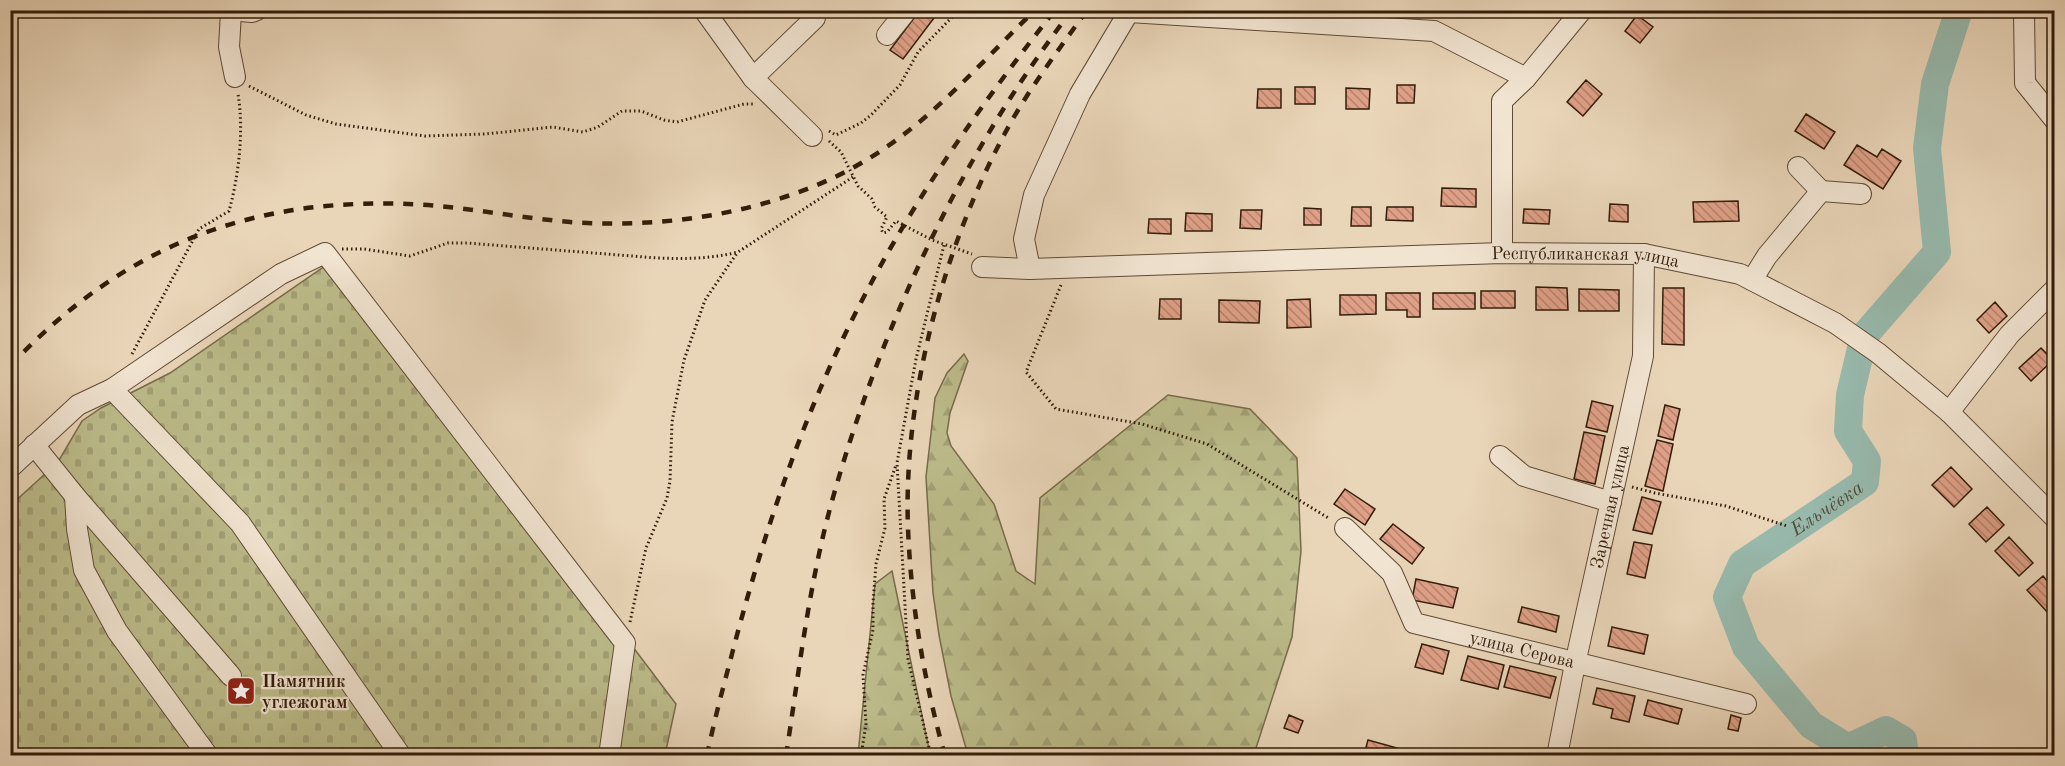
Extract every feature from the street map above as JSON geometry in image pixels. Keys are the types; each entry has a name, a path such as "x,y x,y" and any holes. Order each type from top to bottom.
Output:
{"street":[{"path":"234,77 228,47 230,11 257,10"},
{"path":"704,10 753,78 784,109 820,133"},
{"path":"753,78 815,18 809,10"},
{"path":"887,35 907,10"},
{"path":"1502,253 1502,101 1526,78 1582,10"},
{"path":"1030,268 1024,239 1034,195 1080,94 1129,11 1434,31 1526,78"},
{"path":"2024,12 2025,83 2055,119"},
{"path":"1798,167 1821,191 1861,194"},
{"path":"1752,280 1767,256 1821,191"},
{"path":"10,468 78,405 112,389 281,274 326,253 625,643 609,756"},
{"name":"Республиканская улица","path":"978,260 1030,268 1502,253 1644,254 1740,274 1835,323 1878,353 1949,412 2055,517"},
{"name":"Заречная улица","path":"1557,756 1643,356 1644,254"},
{"path":"1949,412 2010,334 2055,290"},
{"path":"112,389 240,523 401,756"},
{"path":"34,445 75,496 231,676"},
{"path":"1500,456 1524,476 1611,502"},
{"path":"75,496 77,529 84,570 117,632 208,756"},
{"name":"улица Серова","path":"1345,528 1392,573 1414,623 1746,704"}],"path":[{"path":"820,133 836,135 871,115 900,85 918,52 959,10"},
{"path":"234,77 296,110 336,124 425,136 485,134 553,127 583,132 598,127 622,111 641,111 664,120 677,122 744,104 762,104 784,109"},
{"path":"129,358 199,229 229,211 233,199 242,115 234,77"},
{"path":"820,133 841,152 858,186 872,199 875,207 887,217 881,229 883,233 887,232 896,221 978,260"},
{"path":"326,253 344,249 364,249 410,256 448,243 683,259 719,257 738,252 853,177"},
{"path":"861,756 866,724 863,675 873,630 876,564 885,528 884,499 897,463 916,359 944,245"},
{"path":"625,643 646,548 667,498 670,481 672,422 684,360 705,300 738,252"},
{"path":"1068,267 1026,372 1056,409 1142,424 1207,444 1345,528"},
{"path":"897,463 908,659 931,756"},
{"path":"1616,482 1655,494 1726,506 1787,526"}],"green space":[{"path":"338,257 676,704 665,755 11,756 11,505 58,462 82,421 101,408 170,373"},
{"path":"964,354 968,361 950,413 947,433 951,446 994,504 1016,571 1035,584 1040,498 1168,395 1250,409 1297,458 1301,551 1292,637 1255,755 968,755 951,696 939,635 933,593 926,477 935,398 947,373"},
{"path":"892,571 931,755 858,755 875,584"}],"building":[{"path":"920,10 940,10 903,59 890,50"},
{"path":"1637,15 1653,27 1640,43 1625,31"},
{"path":"1586,80 1602,94 1583,116 1567,102"},
{"path":"1397,85 1415,85 1414,103 1397,103"},
{"path":"1295,87 1315,87 1315,104 1295,104"},
{"path":"1346,88 1370,89 1369,109 1346,109"},
{"path":"1258,89 1281,89 1281,108 1257,108"},
{"path":"1806,114 1835,132 1824,149 1795,131"},
{"path":"1857,145 1877,157 1882,149 1901,161 1883,189 1844,165"},
{"path":"1442,188 1476,189 1476,207 1441,206"},
{"path":"1738,201 1739,221 1694,222 1693,202"},
{"path":"1610,204 1628,205 1628,222 1609,221"},
{"path":"1352,207 1371,207 1371,226 1351,226"},
{"path":"1387,207 1413,207 1413,221 1386,220"},
{"path":"1304,208 1321,209 1321,225 1304,225"},
{"path":"1524,209 1550,210 1549,224 1523,223"},
{"path":"1241,210 1262,210 1261,229 1240,228"},
{"path":"1186,213 1212,214 1212,231 1185,231"},
{"path":"1149,219 1171,219 1171,234 1148,233"},
{"path":"1536,287 1567,288 1568,310 1536,310"},
{"path":"1663,288 1684,288 1684,345 1662,344"},
{"path":"1579,289 1619,290 1619,311 1579,311"},
{"path":"1481,291 1515,291 1515,308 1481,308"},
{"path":"1386,293 1420,293 1420,317 1407,317 1407,310 1386,310"},
{"path":"1433,293 1475,293 1475,309 1433,309"},
{"path":"1340,295 1376,295 1376,314 1340,315"},
{"path":"1160,299 1181,299 1181,319 1159,319"},
{"path":"1310,299 1311,327 1287,328 1287,300"},
{"path":"1219,300 1260,301 1259,323 1219,322"},
{"path":"1995,302 2007,316 1989,333 1977,320"},
{"path":"2041,348 2053,360 2031,381 2019,368"},
{"path":"1592,401 1613,406 1607,432 1586,427"},
{"path":"1665,405 1680,409 1673,440 1658,436"},
{"path":"1584,432 1605,436 1595,484 1574,479"},
{"path":"1657,440 1673,444 1663,491 1645,486"},
{"path":"1951,467 1972,489 1954,507 1932,485"},
{"path":"1345,489 1375,509 1365,525 1334,504"},
{"path":"1642,497 1661,502 1652,534 1633,530"},
{"path":"1987,507 2004,525 1986,542 1969,524"},
{"path":"1393,524 1424,548 1412,564 1380,539"},
{"path":"2009,537 2033,563 2019,576 1995,551"},
{"path":"1634,542 1652,545 1645,578 1627,574"},
{"path":"2043,576 2054,589 2054,607 2048,613 2027,590"},
{"path":"1416,579 1458,588 1453,608 1412,600"},
{"path":"1522,607 1559,616 1556,632 1518,622"},
{"path":"1612,627 1648,635 1644,654 1608,646"},
{"path":"1422,644 1449,651 1443,674 1415,667"},
{"path":"1468,656 1504,665 1498,689 1461,680"},
{"path":"1510,666 1556,677 1550,698 1504,687"},
{"path":"1597,688 1635,696 1629,722 1611,718 1613,709 1593,704"},
{"path":"1648,700 1682,709 1678,724 1644,715"},
{"path":"1289,715 1303,721 1298,733 1284,728"},
{"path":"1731,715 1741,718 1738,731 1728,729"},
{"path":"1368,740 1397,748 1395,756 1364,755"}],"waterway":[{"name":"Ельчёвка","path":"1905,756 1903,740 1886,730 1848,748 1811,725 1746,647 1727,597 1742,564 1865,482 1867,461 1848,431 1850,395 1864,336 1937,252 1927,148 1935,84 1959,10"}],"railway":[{"path":"10,366 55,323 101,287 149,258 199,235 252,218 307,208 366,204 428,205 570,222 633,223 696,218 788,196 850,169 909,131 960,85 1035,10"},
{"path":"707,756 746,603 774,511 807,420 846,332 888,252 932,180 979,111 1055,10"},
{"path":"786,756 805,628 824,532 852,436 875,371 900,307 960,183 995,123 1072,10"},
{"path":"945,756 920,643 912,586 908,528 908,478 912,428 920,377 931,326 946,275 982,179 1023,103 1087,10"}],"place":[{"name":"Памятник углежогам","path":"241,691"}]}
